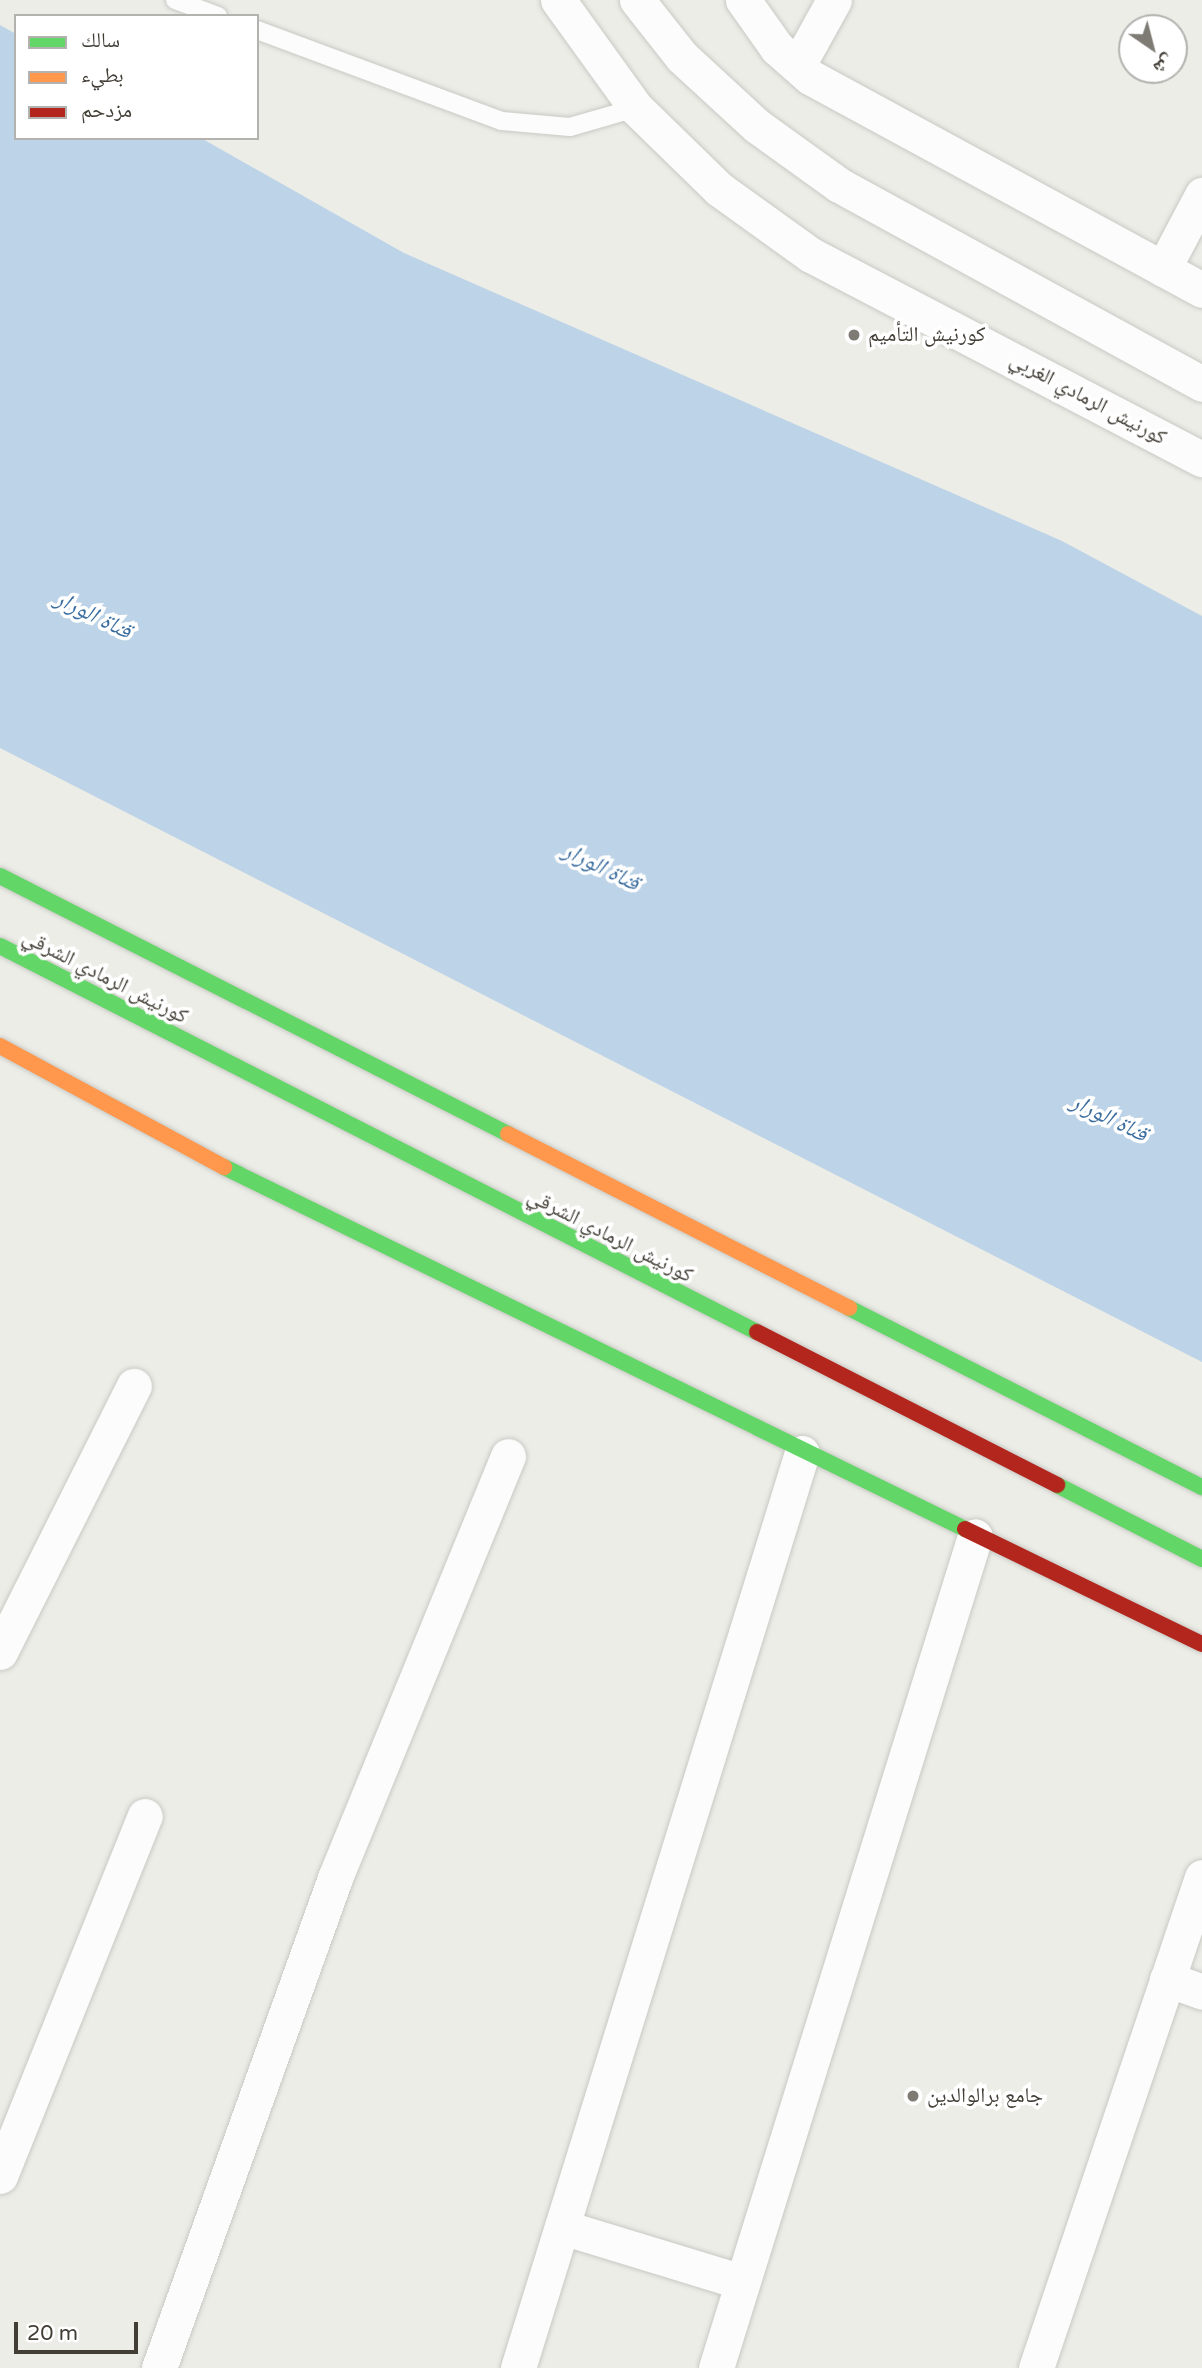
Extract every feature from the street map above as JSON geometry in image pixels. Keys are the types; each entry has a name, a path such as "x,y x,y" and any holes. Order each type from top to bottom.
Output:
{"main road":[{"name":"كورنيش الرمادي الشرقي","path":"0,876 335,1056 1202,1487"},
{"name":"كورنيش الرمادي الشرقي","path":"0,946 1202,1559"},
{"path":"0,1046 236,1172 802,1453 1202,1644"},
{"path":"310,1105 321,1084"}],"street":[{"name":"كورنيش الرمادي الغربي","path":"558,0 636,108 719,189 811,255 1202,459"},
{"path":"637,0 682,57 757,126 839,185 1202,384"},
{"path":"743,0 798,65 1202,290"},
{"path":"798,65 834,0"},
{"path":"1163,269 1202,195"},
{"path":"0,1652 134,1385"},
{"path":"518,2368 802,1453"},
{"path":"159,2368 335,1878 508,1456"},
{"path":"716,2368 975,1536"},
{"path":"0,2176 145,1816"},
{"path":"1036,2368 1202,1877"},
{"path":"1167,1979 1202,1992"},
{"path":"562,2227 742,2282"}],"lane":[{"path":"175,0 213,14"},
{"path":"259,31 502,121 570,127 636,108"}],"water":[{"name":"قناة الورار","path":"0,25 14,33 14,140 205,140 404,253 1062,541 1202,616 1202,1362 0,748"}],"traffic: fast":[{"path":"0,876 508,1134"},
{"path":"0,946 757,1332"},
{"path":"224,1167 965,1529"},
{"path":"849,1308 1202,1487"},
{"path":"1057,1485 1202,1559"}],"traffic: slow":[{"path":"0,1046 224,1167"},
{"path":"508,1134 849,1308"}],"traffic: jam":[{"path":"757,1332 1057,1485"},
{"path":"965,1529 1202,1644"}],"place":[{"name":"كورنيش التأميم","path":"854,335"},
{"name":"جامع برالوالدين","path":"913,2096"}]}
